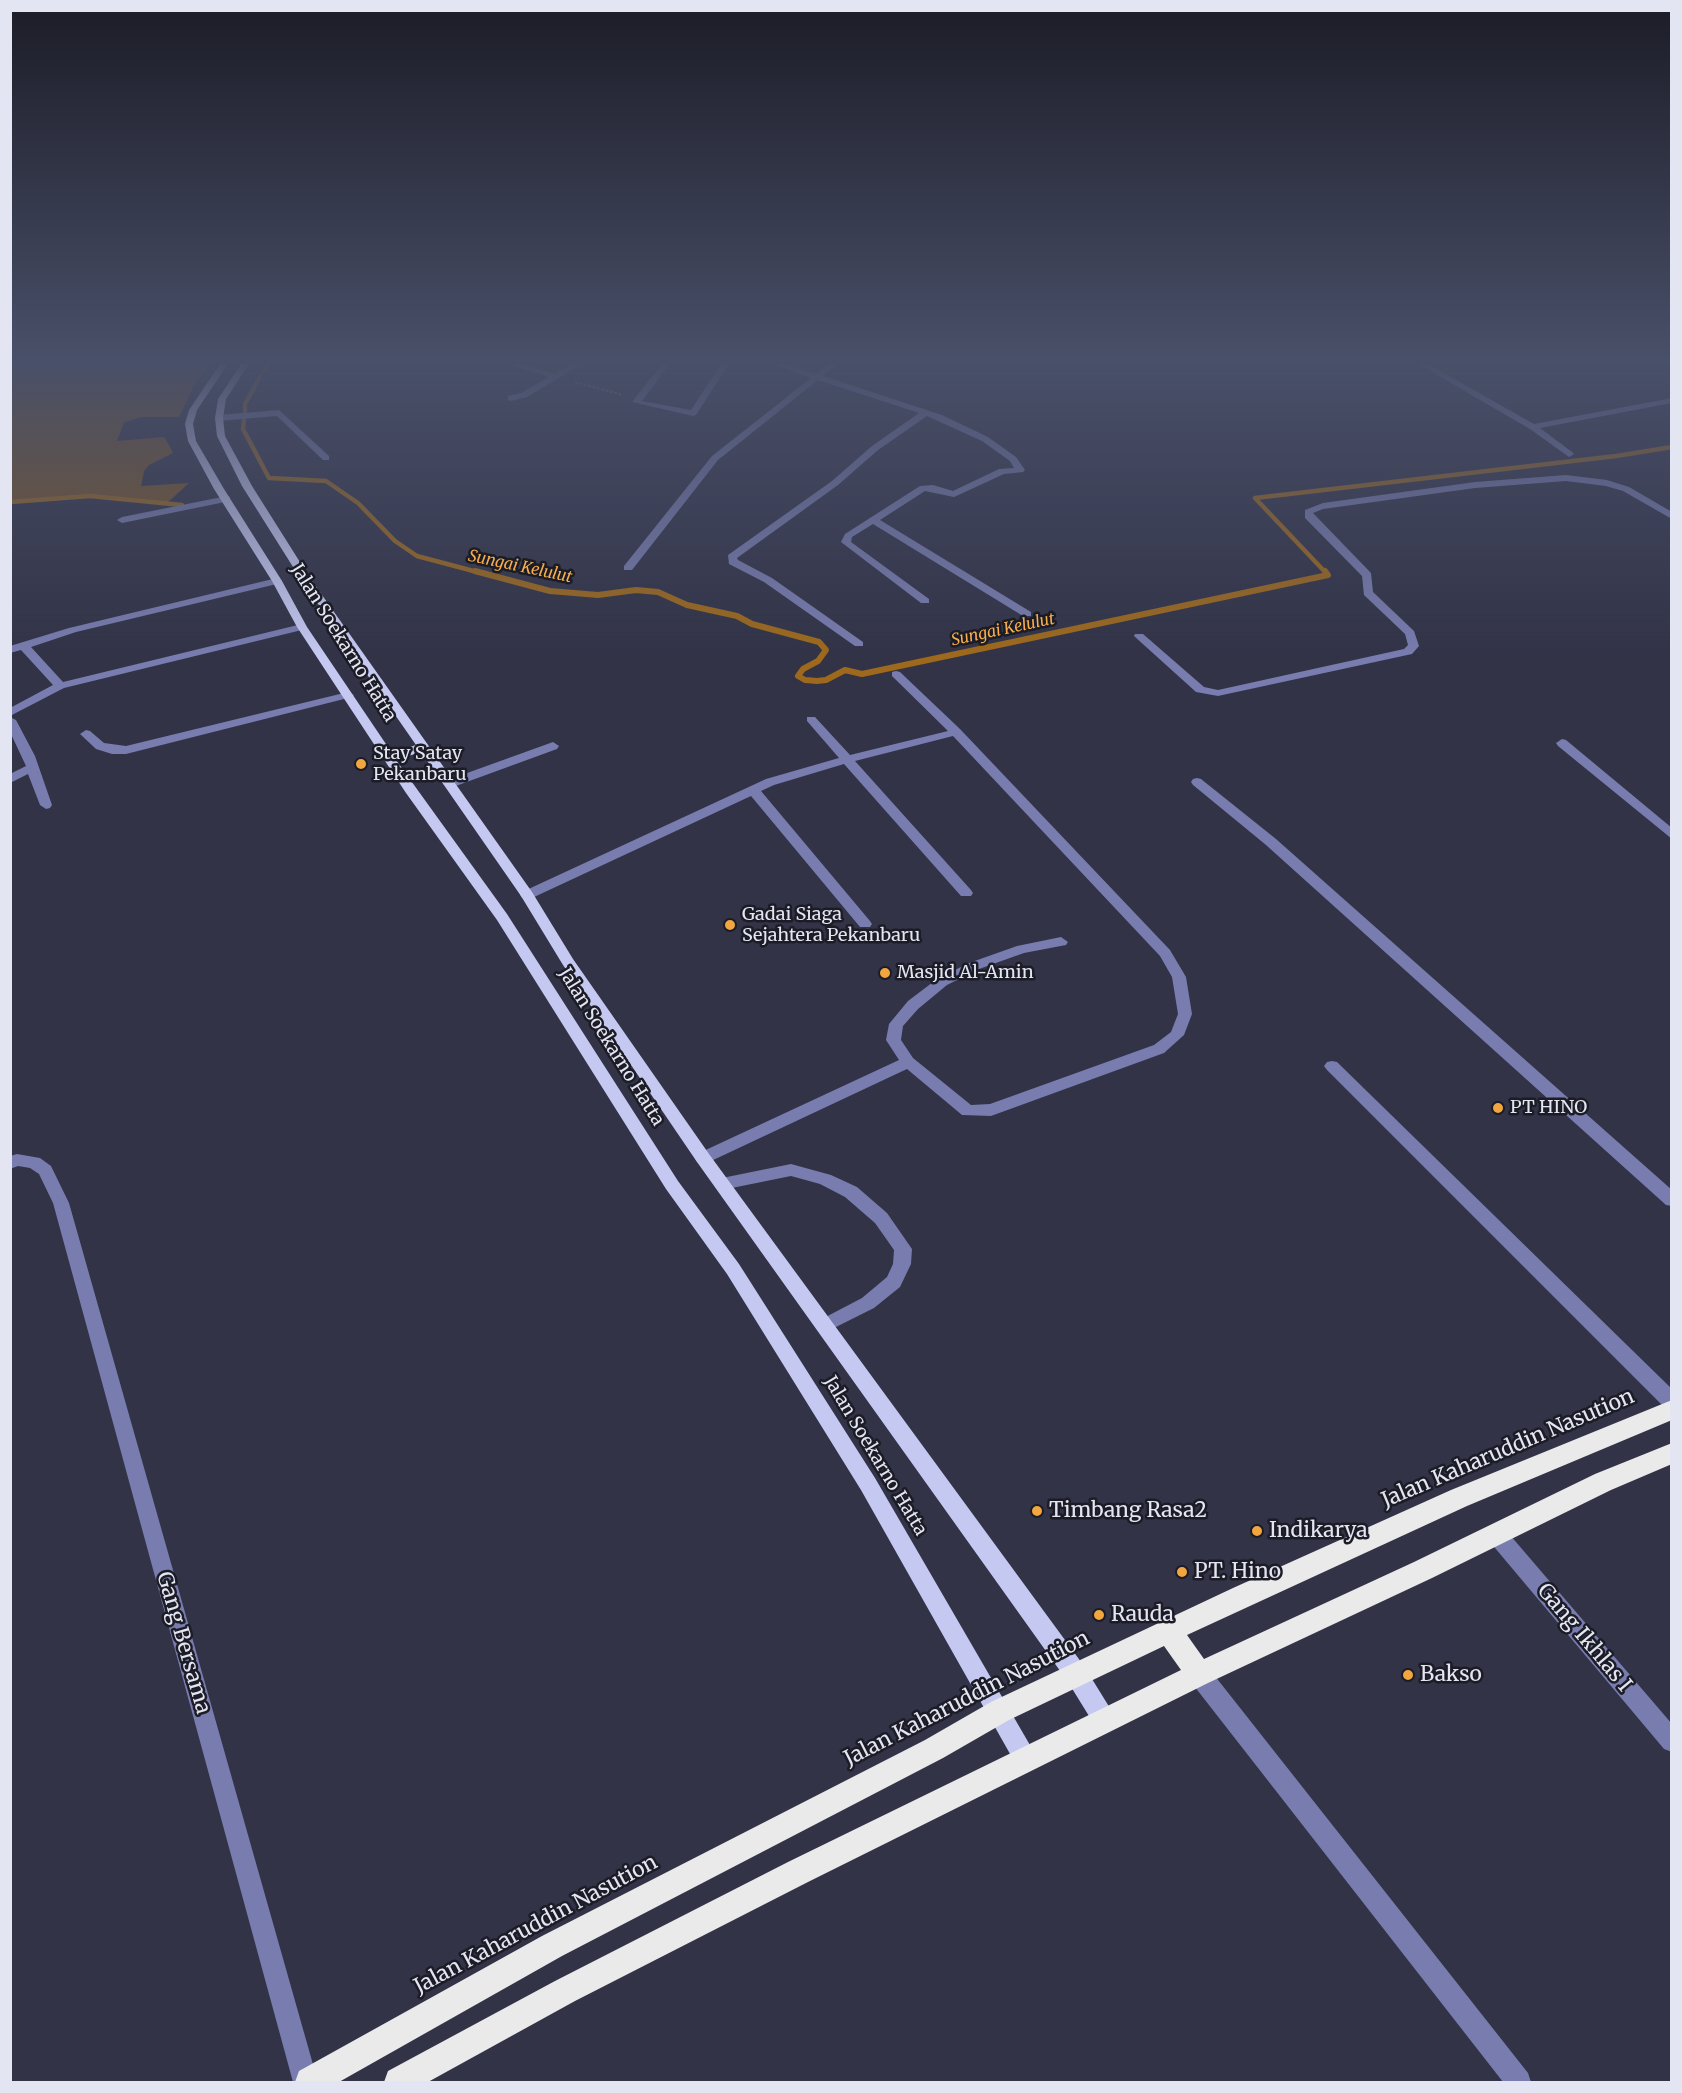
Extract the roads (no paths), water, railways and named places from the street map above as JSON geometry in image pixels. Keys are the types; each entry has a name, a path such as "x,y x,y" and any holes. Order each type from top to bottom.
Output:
{"highway":[{"name":"Jalan Kaharuddin Nasution","path":"308,2082 552,1946 934,1749 1000,1711 1169,1630 1459,1498 1671,1410"},
{"path":"399,2082 596,1975 1198,1674 1497,1535 1603,1482 1671,1453"},
{"path":"1169,1630 1198,1674"}],"main road":[{"name":"Jalan Soekarno Hatta","path":"204,462 277,581 302,627 412,793 502,917 672,1185 733,1269 868,1484 1026,1760"},
{"name":"Jalan Soekarno Hatta","path":"234,462 305,578 527,895 568,962 703,1158 1076,1674 1105,1721"},
{"path":"389,758 423,747"}],"street":[{"path":"628,568 712,462"},
{"path":"859,462 835,483 732,557 733,562 768,580 859,644"},
{"path":"925,601 846,542 848,536 923,488 933,488 954,494 1002,471 1020,470 1014,462"},
{"path":"1139,636 1200,690 1218,693 1333,670 1408,651 1414,646 1410,633 1368,593 1367,575 1308,516 1308,512 1314,508 1475,485 1566,478 1608,483 1626,489 1671,516"},
{"path":"122,520 227,499"},
{"path":"873,520 1027,614"},
{"path":"10,650 73,630 277,581"},
{"path":"10,713 60,686 302,627"},
{"path":"23,645 60,686"},
{"path":"896,674 956,732 1165,953 1179,977 1185,1014 1177,1035 1160,1049 991,1110 968,1112 908,1062 893,1040 896,1024 913,1005 942,982 974,966 1022,949 1062,942"},
{"path":"86,734 100,746 112,750 126,750 348,695"},
{"path":"811,719 966,893"},
{"path":"10,720 29,756 46,805"},
{"path":"527,895 770,782 848,759 956,732"},
{"path":"1562,743 1671,835"},
{"path":"449,784 553,746"},
{"path":"10,779 32,767"},
{"path":"1197,782 1271,842 1671,1200"},
{"path":"753,790 865,924"},
{"path":"703,1158 908,1062"},
{"path":"1332,1066 1671,1402"},
{"name":"Gang Bersama","path":"10,1163 34,1162 45,1170 60,1203 308,2082"},
{"path":"722,1184 791,1170 825,1179 851,1192 881,1218 892,1233 903,1249 902,1264 894,1282 868,1303 824,1326"},
{"name":"Gang Ikhlas I","path":"1497,1535 1671,1741"},
{"path":"1198,1674 1519,2082"}],"waterway":[{"name":"Sungai Kelulut","path":"260,462 269,478 326,481 358,503 395,541 417,556 481,573"},
{"name":"Sungai Kelulut","path":"1326,573 1255,498 1567,462"},
{"path":"10,502 90,496 182,505"},
{"name":"Sungai Kelulut","path":"475,571 550,591 598,595 636,590 658,592 687,605 737,616 752,624 819,642 826,650 818,661 803,669 798,676 805,680 817,681 826,680 845,670 862,674 1328,575 1325,571"}],"place":[{"name":"Stay Satay Pekanbaru","path":"361,764"},
{"name":"Gadai Siaga Sejahtera Pekanbaru","path":"730,925"},
{"name":"Masjid Al-Amin","path":"885,973"},
{"name":"PT HINO","path":"1498,1108"},
{"name":"Timbang Rasa2","path":"1037,1511"},
{"name":"Indikarya","path":"1257,1531"},
{"name":"PT. Hino","path":"1182,1572"},
{"name":"Rauda","path":"1099,1615"},
{"name":"Bakso","path":"1408,1675"}]}
